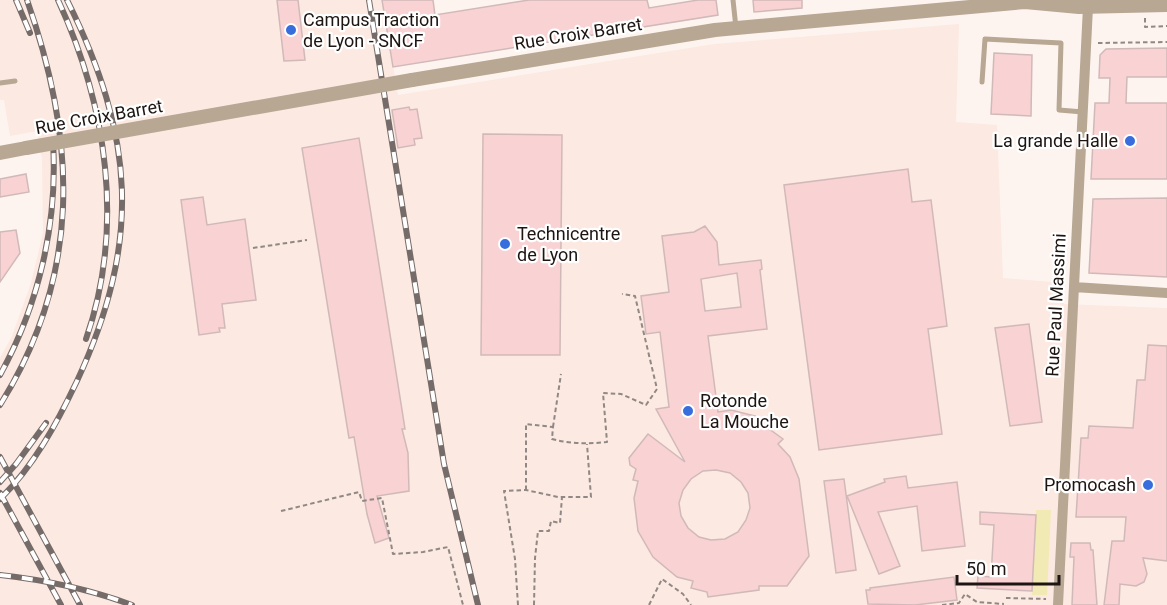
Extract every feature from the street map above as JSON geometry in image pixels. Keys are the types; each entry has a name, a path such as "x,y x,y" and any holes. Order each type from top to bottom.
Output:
{"street":[{"name":"Rue Croix Barret","path":"0,153 411,80 736,28 1025,1 1088,7 1167,5"},
{"name":"Rue Paul Massimi","path":"1058,605 1088,7"},
{"path":"1074,287 1167,293"}],"lane":[{"path":"733,0 736,28"},
{"path":"982,82 985,39 1061,43 1059,110 1083,112"},
{"path":"0,83 15,81"}],"path":[{"path":"1145,17 1145,27 1167,26"},
{"path":"1098,43 1167,42"},
{"path":"253,248 307,240"},
{"path":"561,374 552,439 564,442 607,442 603,393 621,394 646,405 657,389 635,296 622,294"},
{"path":"525,490 526,424 554,427"},
{"path":"518,605 515,559 504,492 525,490 562,497 591,497 587,443"},
{"path":"281,511 359,492 362,501 382,498 393,554 423,552 447,547 463,605"},
{"path":"534,605 538,531 549,531 551,521 560,523 562,497"},
{"path":"649,605 662,579 683,594 691,605"},
{"path":"942,605 959,603 965,594 977,602 1004,604"},
{"path":"1006,598 1046,599"}],"shaded area":[{"path":"0,0 382,0 398,95 714,44 959,24 956,122 997,125 1003,278 1065,283 1064,304 1167,308 1167,605 0,605 0,358 12,336 31,283 43,233 42,159 37,131 10,136 4,100 0,100"},
{"path":"1036,510 1051,510 1047,595 1032,595"}],"building":[{"name":"Campus Traction de Lyon - SNCF","path":"277,0 298,0 305,60 284,61"},
{"path":"382,0 433,0 435,15 529,0 647,0 649,8 698,0 716,0 718,15 393,67"},
{"path":"753,0 802,0 802,8 754,12"},
{"name":"La grande Halle","path":"1167,48 1167,77 1127,77 1126,103 1167,103 1167,179 1091,179 1095,103 1109,103 1110,78 1099,78 1100,55 1106,49"},
{"path":"994,53 1032,55 1031,116 991,114"},
{"path":"409,107 410,110 417,109 422,138 414,139 415,145 398,148 392,110"},
{"path":"483,134 562,135 560,355 481,355"},
{"path":"359,138 405,429 402,429 408,453 409,491 377,496 389,538 375,543 367,514 354,437 349,438 302,148"},
{"path":"908,169 912,202 931,200 947,326 928,329 942,434 819,450 784,185"},
{"path":"26,174 29,192 0,197 0,179"},
{"path":"203,197 207,225 245,219 256,300 222,304 225,328 219,328 220,332 199,335 181,200"},
{"path":"1167,198 1167,277 1089,273 1093,199"},
{"name":"Rotonde La Mouche","path":"705,226 717,242 719,265 761,260 762,269 760,270 767,329 708,336 718,412 731,410 755,416 754,418 783,439 778,444 790,457 799,479 809,556 787,586 759,586 759,590 708,597 707,592 691,588 693,581 677,577 653,557 638,531 634,498 638,481 633,480 636,469 630,465 629,458 648,434 685,462 656,409 669,407 660,332 646,334 641,296 669,292 662,236 694,232","holes":["737,273 741,307 705,311 701,279","716,470 730,473 741,482 748,493 750,508 738,532 725,539 711,540 699,537 688,528 681,516 679,503 683,490 691,479 703,471"]},
{"path":"16,230 20,253 0,282 0,232"},
{"path":"1029,324 1042,422 1010,426 995,328"},
{"path":"1148,345 1167,346 1167,561 1143,558 1147,574 1144,582 1136,586 1120,584 1119,605 1104,605 1112,541 1124,541 1126,517 1076,517 1081,438 1088,438 1089,426 1133,428 1137,380 1145,380"},
{"path":"906,476 908,488 957,482 965,546 922,551 917,506 878,512 900,566 879,574 847,496 885,482 884,479"},
{"path":"844,479 856,570 836,573 824,481"},
{"path":"980,512 1036,515 1032,591 977,588 978,576 991,577 994,525 980,524"},
{"path":"1071,543 1090,543 1091,550 1093,550 1097,605 1072,605 1074,557 1070,557"},
{"path":"954,577 957,600 915,605 868,604 866,590 870,588"}],"railway":[{"path":"16,0 30,33"},
{"path":"0,405 27,356 46,306 58,257 63,207 62,156 55,105 44,53 27,0"},
{"path":"58,0 89,82 99,124 105,167 107,210 105,254 98,297 86,339"},
{"path":"0,499 24,473 44,443 77,381 98,330 112,282 120,235 122,189 117,144 106,98 90,50 67,0"},
{"path":"369,0 444,464 478,605"},
{"path":"0,375 25,320 43,262 52,203 53,142"},
{"path":"0,482 46,423"},
{"path":"0,457 80,605"},
{"path":"0,493 61,605"},
{"path":"0,575 67,586 132,605"}],"place":[{"name":"Campus Traction de Lyon - SNCF","path":"291,30"},
{"name":"La grande Halle","path":"1130,141"},
{"name":"Technicentre de Lyon","path":"505,244"},
{"name":"Rotonde La Mouche","path":"688,411"},
{"name":"Promocash","path":"1148,485"}]}
